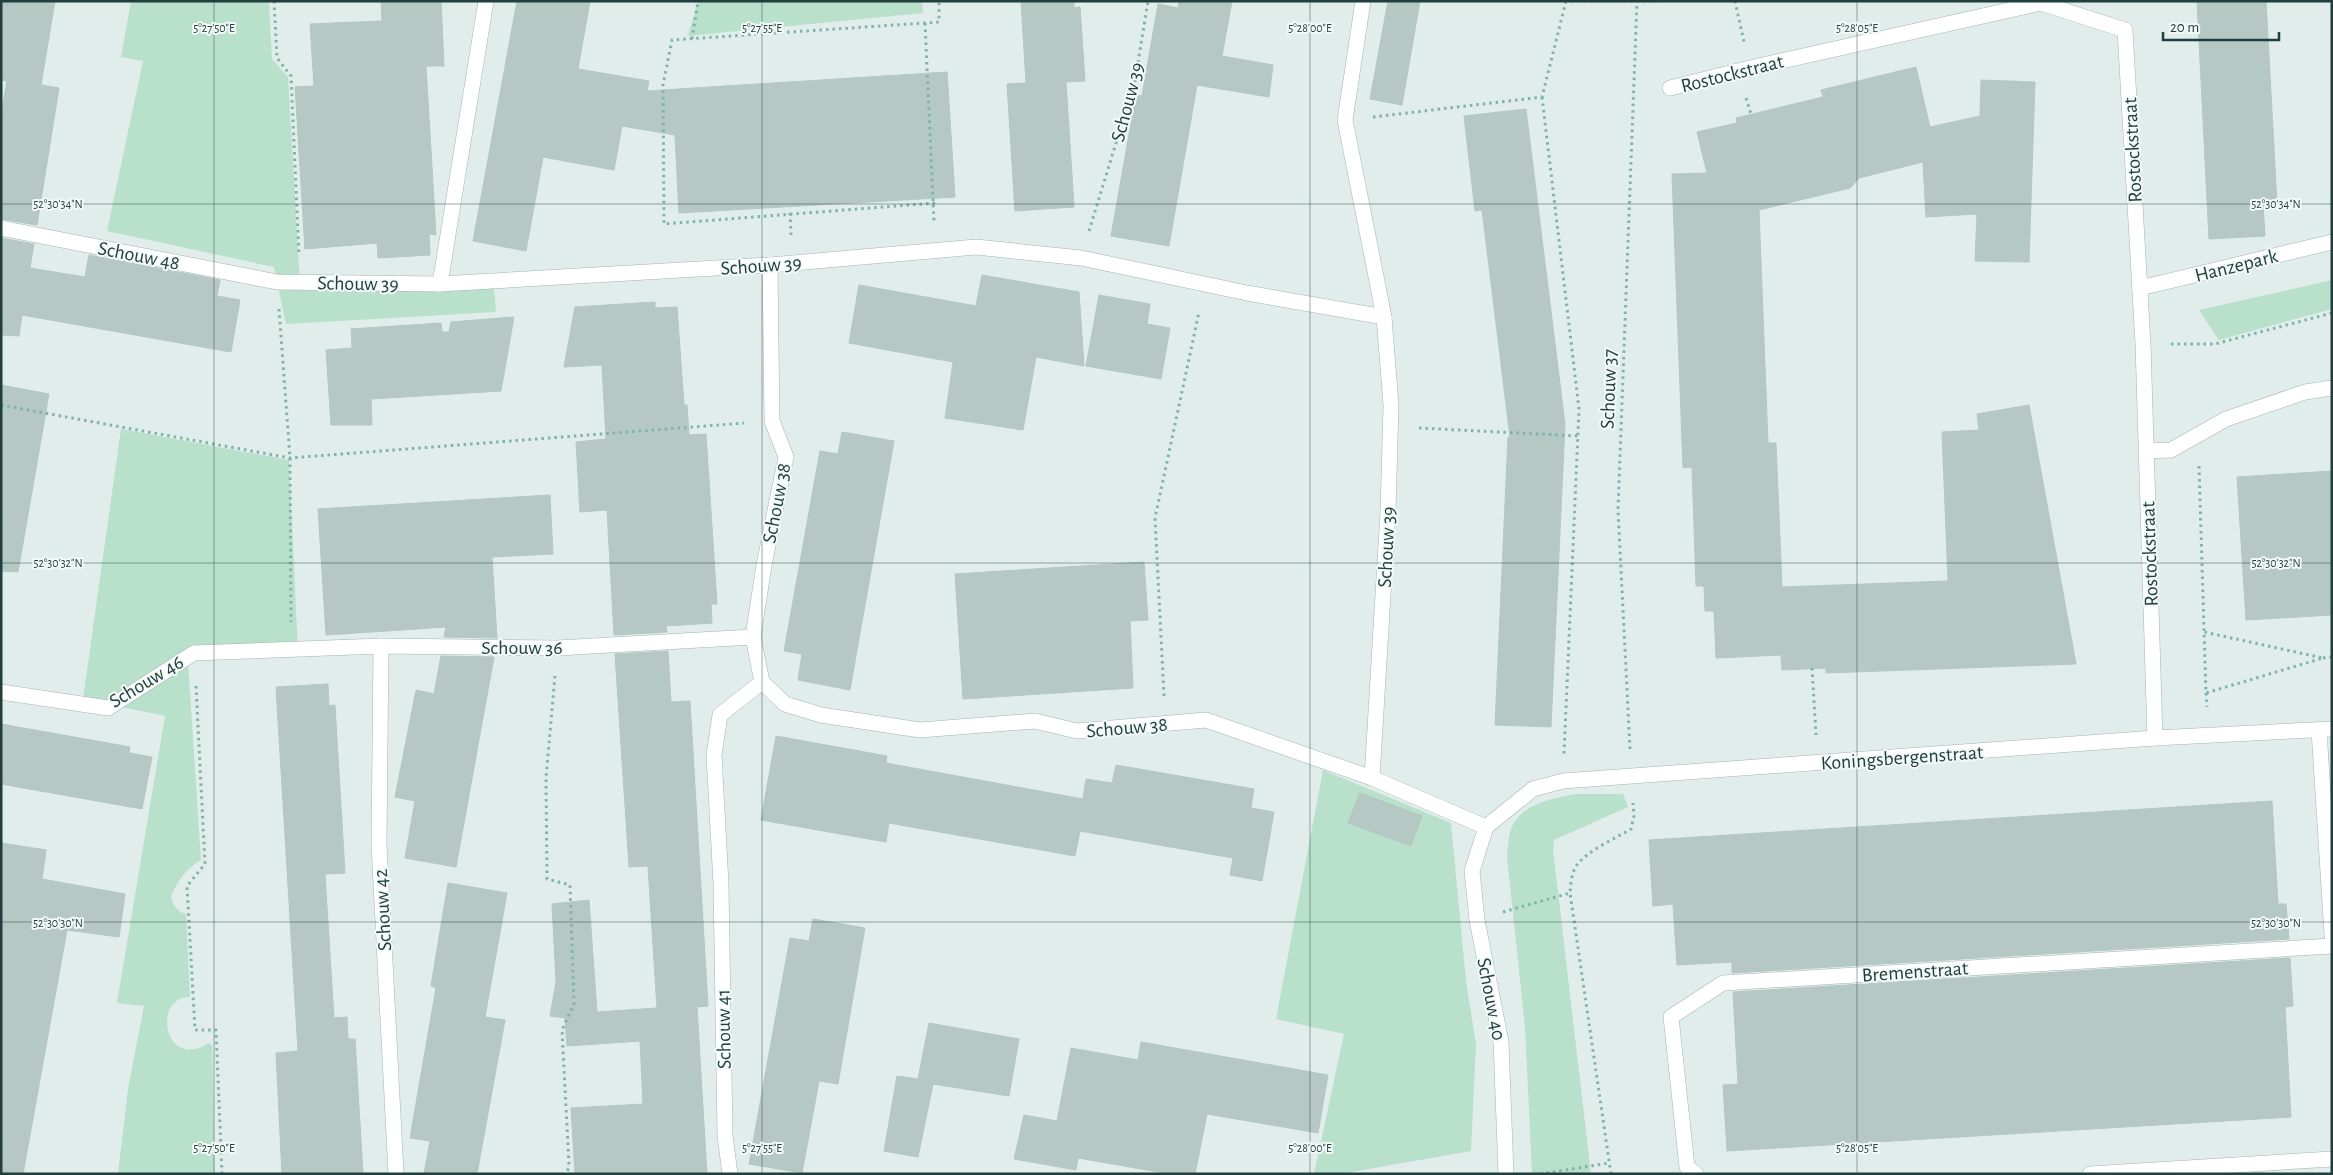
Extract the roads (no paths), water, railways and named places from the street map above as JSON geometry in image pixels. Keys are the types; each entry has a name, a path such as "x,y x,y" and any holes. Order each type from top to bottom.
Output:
{"street":[{"path":"440,284 486,1"},
{"name":"Schouw 39","path":"1363,1 1345,120 1384,317 1390,405 1388,512 1372,778"},
{"name":"Rostockstraat","path":"1670,88 1750,68 2041,3 2125,30 2143,344 2155,738"},
{"name":"Schouw 48","path":"1,228 277,282"},
{"name":"Hanzepark","path":"2140,288 2332,242"},
{"name":"Schouw 39","path":"277,282 440,284 770,265 976,248 1081,258 1204,284 1384,317"},
{"name":"Schouw 38","path":"770,265 772,421 786,457 764,565 753,637 762,682 785,704 821,715 920,730 1035,721 1077,731 1206,720 1372,778 1486,827"},
{"path":"2146,451 2171,450 2226,419 2305,392 2332,388"},
{"name":"Schouw 36","path":"291,648 381,646 557,648 753,637"},
{"name":"Schouw 42","path":"381,646 379,845 396,1174"},
{"name":"Schouw 46","path":"1,692 108,708 194,653 291,648"},
{"name":"Schouw 41","path":"730,1174 725,1136 721,884 714,755 720,715 762,682"},
{"path":"2325,730 2332,934"},
{"name":"Koningsbergenstraat","path":"1486,827 1533,788 1562,781 1632,778 2155,738 2325,730"},
{"name":"Schouw 40","path":"1486,827 1472,871 1476,920 1501,1042 1506,1174"},
{"name":"Bremenstraat","path":"1696,1174 1687,1167 1671,1017 1723,983 2332,946"},
{"path":"2090,1174 2332,1160"}]}
